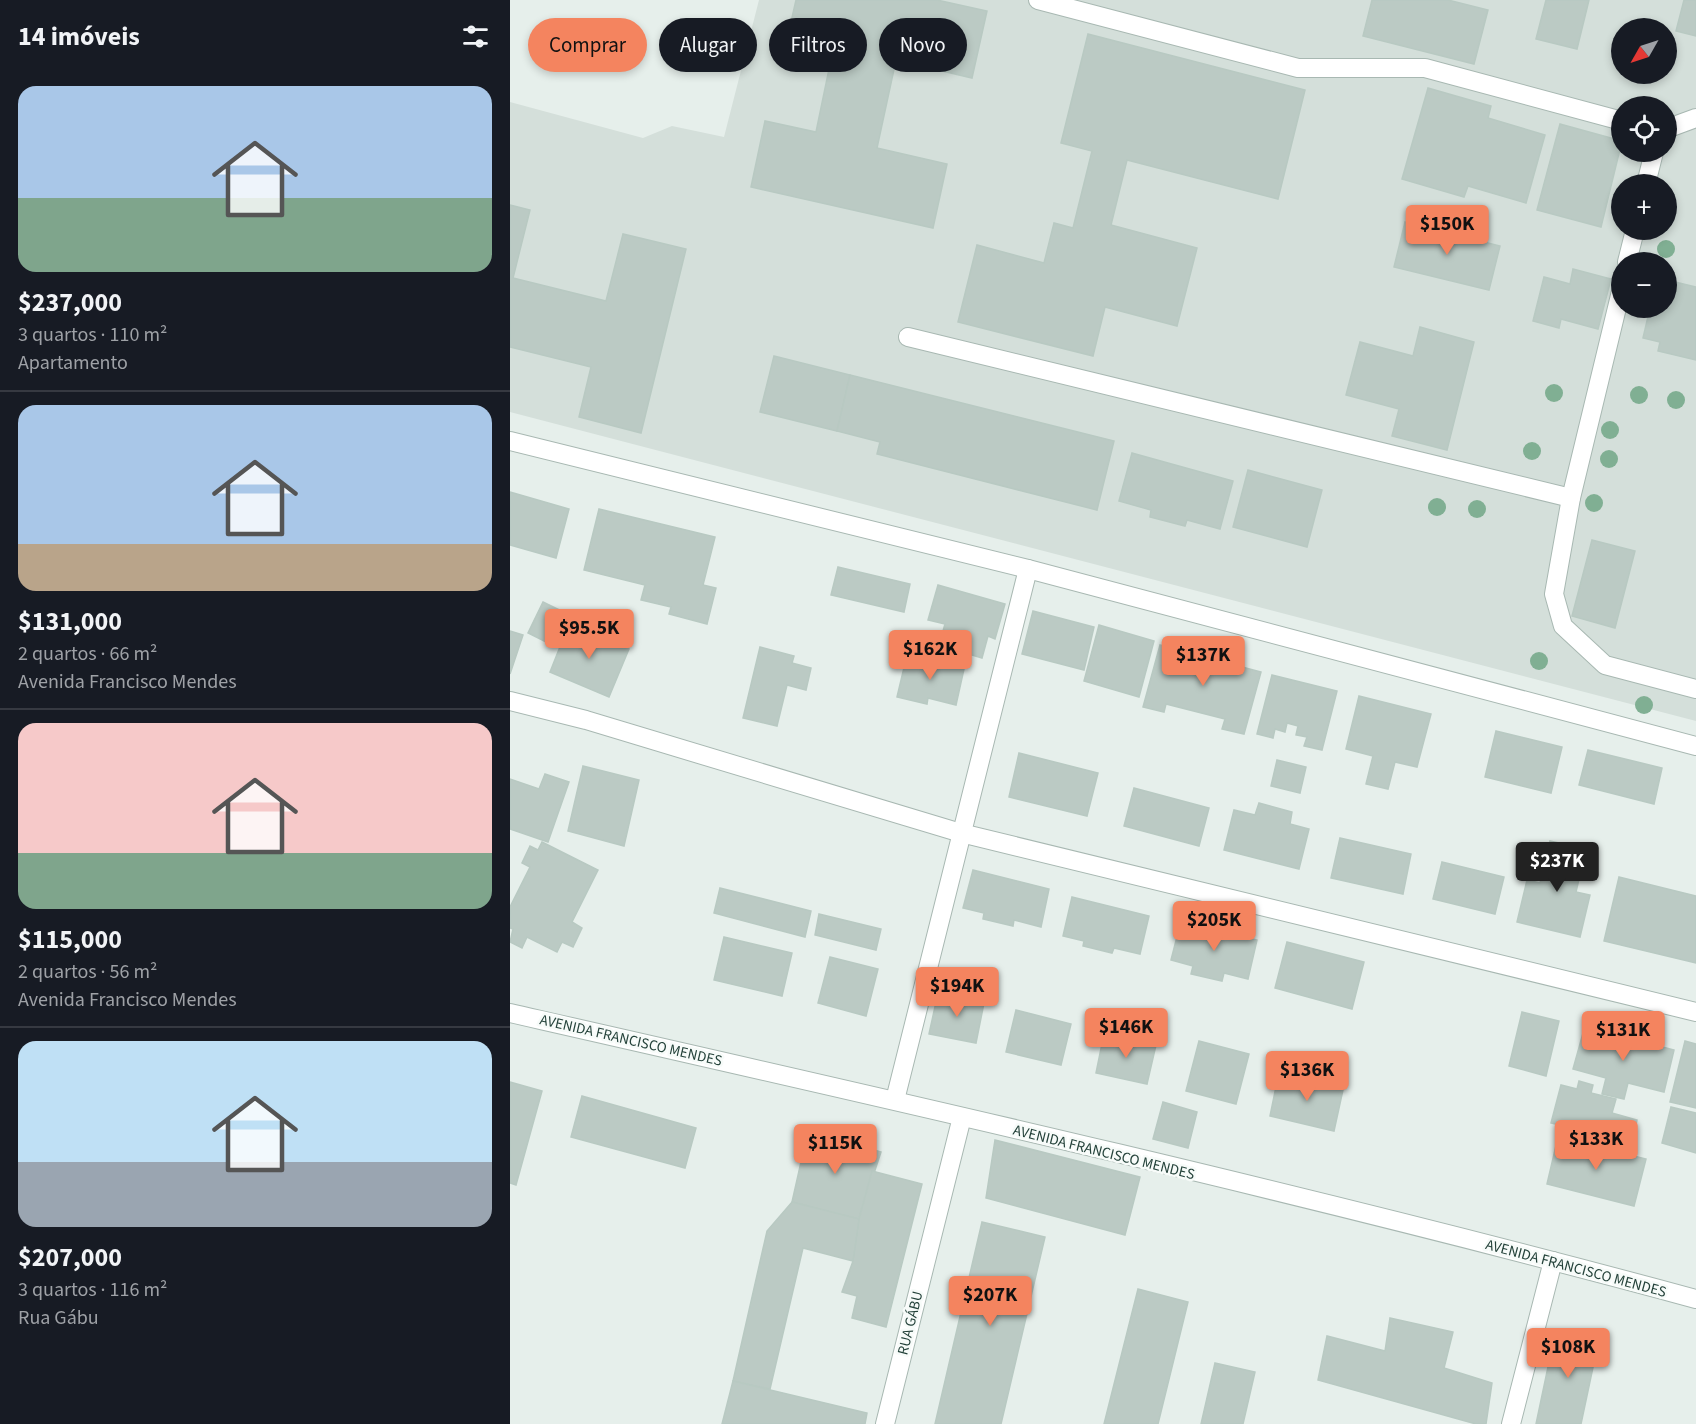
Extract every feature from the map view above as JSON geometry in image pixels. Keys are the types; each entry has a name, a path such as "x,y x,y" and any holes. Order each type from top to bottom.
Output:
{"street":[{"path":"1038,0 1298,68 1425,68 1611,118"},
{"path":"1677,125 1696,118"},
{"path":"1615,318 1571,498 1554,594 1563,626 1605,665 1696,689"},
{"path":"908,337 1571,498"},
{"path":"510,441 1028,569 1696,746"},
{"path":"895,1100 1028,569"},
{"path":"510,701 586,720 961,833 1696,1012"},
{"name":"AVENIDA FRANCISCO MENDES","path":"510,1013 895,1100 1553,1261 1696,1299"},
{"name":"RUA GÁBU","path":"885,1424 962,1117"},
{"path":"1511,1424 1553,1261"}],"shaded area":[{"path":"759,0 1696,0 1696,721 510,412 510,102 643,138 672,126 724,137 741,72 757,72 757,18 754,18"}],"building":[{"path":"796,0 937,0 987,11 972,78 947,72 967,72 967,18 879,18 879,72 893,72 877,148 947,164 933,228 751,187 765,121 816,132 828,72 867,72 867,18 792,18"},
{"path":"1372,0 1448,0 1488,10 1474,64 1363,36"},
{"path":"1546,0 1589,0 1577,49 1536,39"},
{"path":"1684,0 1696,0 1696,36 1677,31"},
{"path":"1088,34 1305,90 1278,199 1127,160 1111,225 1197,248 1177,326 1105,307 1093,356 958,322 977,245 1044,263 1054,223 1073,228 1092,151 1061,143"},
{"path":"1428,88 1491,106 1488,118 1545,135 1526,203 1468,186 1464,197 1402,179"},
{"path":"1560,124 1611,138 1611,162 1617,162 1614,174 1611,174 1611,186 1601,227 1537,210"},
{"path":"510,205 530,210 513,278 606,301 623,234 686,249 641,433 579,417 591,367 510,347"},
{"path":"1405,222 1500,246 1489,290 1394,267"},
{"path":"1573,269 1611,279 1598,329 1561,319 1559,328 1533,321 1544,277 1570,284"},
{"path":"1677,282 1696,287 1696,360 1658,351 1660,342 1643,338 1648,318 1677,318"},
{"path":"1420,327 1474,342 1447,450 1392,436 1399,409 1346,395 1360,342 1413,356"},
{"path":"774,356 850,375 837,431 760,412"},
{"path":"850,375 1114,441 1097,510 877,454 880,442 837,431"},
{"path":"1132,453 1233,481 1220,529 1187,520 1185,526 1150,517 1151,510 1119,501"},
{"path":"1248,470 1322,490 1307,547 1233,527"},
{"path":"510,492 569,509 556,558 510,545"},
{"path":"599,509 715,537 703,585 716,588 707,624 669,614 671,607 641,600 645,585 584,570"},
{"path":"1592,540 1635,551 1615,628 1572,616"},
{"path":"838,567 910,584 904,612 831,595"},
{"path":"938,585 1005,604 995,639 988,636 982,658 939,645 945,624 928,620"},
{"path":"543,602 572,616 556,647 528,633"},
{"path":"1033,611 1094,627 1084,670 1022,654"},
{"path":"569,624 629,649 609,697 550,672"},
{"path":"1099,625 1154,641 1139,697 1084,681"},
{"path":"510,631 523,635 510,674"},
{"path":"1160,645 1261,672 1244,734 1222,729 1225,719 1166,704 1164,712 1143,707"},
{"path":"760,647 794,656 792,663 811,668 806,690 787,685 777,726 743,718"},
{"path":"907,655 964,669 956,705 928,698 927,704 897,697"},
{"path":"1272,675 1337,691 1322,750 1304,746 1307,737 1296,735 1298,726 1287,723 1285,732 1275,729 1273,738 1257,734"},
{"path":"1359,696 1431,714 1417,767 1395,762 1388,789 1366,784 1373,756 1346,749"},
{"path":"1496,731 1562,747 1551,793 1485,777"},
{"path":"1588,750 1662,768 1654,804 1579,785"},
{"path":"1019,753 1098,773 1087,816 1009,797"},
{"path":"1277,760 1306,767 1300,793 1271,786"},
{"path":"583,766 639,780 624,846 568,831"},
{"path":"545,774 569,782 548,842 510,829 510,779 539,789"},
{"path":"1134,788 1209,808 1199,846 1124,826"},
{"path":"1259,803 1292,812 1290,824 1309,829 1299,869 1224,850 1234,810 1255,815"},
{"path":"1340,838 1411,854 1403,894 1331,878"},
{"path":"1550,841 1586,849 1576,892 1590,895 1580,937 1517,922 1527,880 1540,883"},
{"path":"542,842 598,870 572,922 582,928 573,947 562,942 557,952 527,937 522,948 510,942 513,929 510,928 510,907 530,867 522,863 530,846 538,850"},
{"path":"1442,862 1504,877 1495,914 1433,899"},
{"path":"973,870 1049,889 1041,927 1014,920 1013,926 983,919 984,913 963,908"},
{"path":"1619,877 1696,896 1696,963 1604,941"},
{"path":"720,888 811,911 805,937 714,913"},
{"path":"1072,897 1149,916 1140,954 1114,948 1112,953 1083,946 1084,941 1063,936"},
{"path":"819,914 881,929 876,950 815,935"},
{"path":"1181,921 1257,940 1248,979 1224,973 1222,981 1191,974 1193,966 1171,960"},
{"path":"724,937 792,953 782,996 714,980"},
{"path":"1287,942 1364,962 1352,1009 1275,988"},
{"path":"830,957 878,969 866,1016 818,1003"},
{"path":"938,993 984,1003 976,1043 929,1034"},
{"path":"1016,1010 1071,1024 1061,1065 1006,1052"},
{"path":"1522,1012 1559,1021 1546,1076 1509,1066"},
{"path":"1585,1026 1674,1050 1664,1092 1628,1083 1624,1099 1602,1094 1606,1078 1573,1069"},
{"path":"1104,1034 1156,1045 1147,1084 1096,1073"},
{"path":"1199,1041 1249,1054 1236,1104 1186,1091"},
{"path":"1685,1041 1696,1044 1696,1108 1670,1102"},
{"path":"1278,1077 1309,1083 1310,1077 1335,1082 1333,1089 1343,1090 1334,1131 1270,1116"},
{"path":"1579,1081 1593,1085 1591,1093 1616,1099 1612,1113 1637,1120 1632,1143 1551,1123 1561,1085 1577,1089"},
{"path":"510,1082 542,1091 516,1185 510,1183"},
{"path":"582,1096 696,1128 685,1168 571,1137"},
{"path":"1163,1102 1197,1112 1188,1148 1153,1139"},
{"path":"1671,1107 1696,1113 1696,1153 1662,1143"},
{"path":"808,1131 881,1152 859,1219 792,1202"},
{"path":"1558,1137 1646,1159 1634,1206 1547,1184"},
{"path":"995,1140 1140,1177 1125,1235 986,1198"},
{"path":"872,1171 922,1184 886,1327 852,1318 857,1296 842,1292 853,1261 859,1219"},
{"path":"792,1202 859,1219 853,1261 803,1248 770,1389 733,1381 767,1231"},
{"path":"982,1222 1045,1237 1001,1424 935,1424"},
{"path":"1138,1289 1188,1302 1158,1424 1104,1424"},
{"path":"1390,1318 1453,1332 1444,1368 1492,1383 1486,1424 1476,1424 1318,1380 1327,1336 1385,1351"},
{"path":"1556,1329 1599,1339 1581,1424 1536,1424"},
{"path":"1215,1363 1255,1372 1243,1424 1201,1424"},
{"path":"733,1381 867,1413 865,1424 722,1424"}]}
